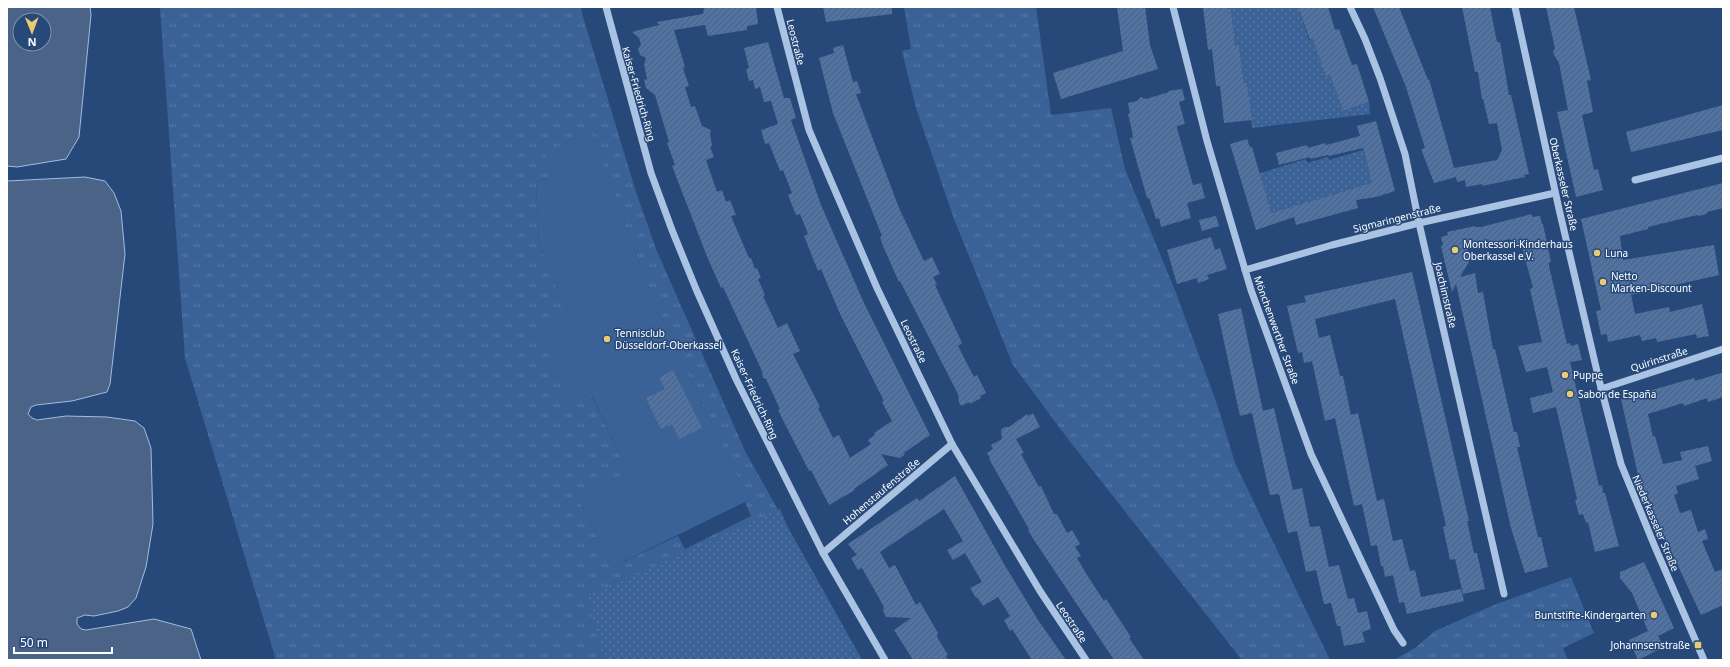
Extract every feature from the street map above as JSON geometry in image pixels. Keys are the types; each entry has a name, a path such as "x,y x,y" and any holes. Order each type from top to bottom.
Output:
{"street":[{"name":"Kaiser-Friedrich-Ring","path":"607,7 651,173 672,230 736,379 823,553 885,660"},
{"name":"Leostraße","path":"777,7 809,130 877,288 952,444 1040,591 1086,660"},
{"name":"Mönchenwerther Straße","path":"1173,7 1207,142 1251,290 1311,454 1394,630 1403,644"},
{"name":"Joachimstraße","path":"1350,7 1365,39 1393,114 1404,154 1504,594"},
{"name":"Oberkasseler Straße","path":"1515,7 1601,389"},
{"path":"1635,180 1723,158"},
{"name":"Sigmaringenstraße","path":"1245,270 1332,244 1556,193"},
{"name":"Quirinstraße","path":"1601,389 1723,349"},
{"name":"Niederkasseler Straße","path":"1601,389 1621,464 1704,660"},
{"name":"Hohenstaufenstraße","path":"823,553 952,444"}],"green space":[{"path":"160,7 581,7 635,189 656,249 745,451 862,660 276,660 185,358","holes":["554,174 621,213 648,286 677,352 749,500 745,502 751,516 685,549 678,536 612,567 577,496 628,472 590,393 568,402 538,326 568,314 539,245 536,182"]},
{"path":"904,7 1036,7 1051,115 1111,108 1125,169 1176,293 1217,404 1235,463 1330,660 1242,660 1068,439 1013,365 954,219 916,108 902,51 911,49"},
{"path":"1227,7 1298,7 1309,40 1313,39 1330,75 1343,111 1369,102 1370,114 1252,128 1247,83 1244,83 1239,46 1235,46 1231,9 1227,9"},
{"name":"Tennisclub Düsseldorf-Oberkassel","path":"592,133 648,286 677,352 749,500 612,567 577,496 628,472 591,394 568,402 537,326 568,314 539,245 536,182 554,174 544,152"},
{"path":"1363,150 1373,185 1352,189 1271,213 1257,174 1306,159 1307,163 1328,157 1329,160"},
{"path":"780,509 788,528 862,660 604,660 588,596"},
{"path":"1571,577 1594,633 1563,648 1568,660 1394,660 1415,648 1435,631 1494,605"}],"shaded area":[{"path":"7,7 90,7 91,15 79,137 66,159 17,167 7,166"},
{"path":"85,177 105,181 114,193 121,211 125,254 110,384 107,392 72,401 36,405 31,407 28,414 37,420 66,416 107,417 135,421 144,428 151,448 153,524 146,567 136,598 128,607 118,611 94,616 85,615 77,618 77,624 81,629 86,630 154,619 191,629 201,660 7,660 7,181"}],"building":[{"path":"756,7 758,24 747,26 747,30 708,36 705,25 674,30 689,86 685,87 691,107 695,106 702,126 711,130 710,134 712,146 710,147 714,157 706,160 717,192 722,190 726,202 730,200 736,215 731,216 749,258 751,258 755,269 757,268 761,278 758,279 765,295 763,296 778,328 787,323 800,351 793,354 820,407 818,408 833,438 839,435 850,458 871,444 868,440 875,435 874,433 892,421 882,402 884,401 840,314 821,269 818,271 804,236 808,234 800,214 796,215 788,195 792,193 783,170 780,171 769,143 765,144 761,130 778,124 771,101 764,102 760,87 755,89 753,80 749,81 746,69 749,68 744,48 768,42 784,98 790,98 796,118 791,120 821,205 864,303 930,435 905,452 900,458 881,454 888,465 854,489 855,490 829,505 811,470 809,471 778,410 780,409 766,379 763,378 762,371 723,287 721,288 708,259 672,166 675,165 667,143 669,142 655,95 646,88 644,80 647,79 644,64 646,58 640,55 638,49 641,45 639,38 632,32 659,25 657,22 703,14 704,8"},
{"path":"823,7 892,7 892,14 826,22"},
{"path":"1117,7 1145,7 1150,45 1158,69 1061,99 1053,73 1123,51"},
{"path":"1203,7 1227,7 1227,9 1231,9 1235,46 1239,46 1244,83 1247,83 1252,120 1224,123 1220,86 1216,86 1212,49 1208,50"},
{"path":"1298,7 1328,7 1335,30 1339,29 1352,65 1357,64 1369,102 1343,111 1330,75 1326,76 1313,39 1310,40"},
{"path":"1373,7 1399,7 1428,80 1429,79 1454,168 1497,160 1502,150 1497,123 1489,124 1482,99 1478,72 1475,72 1462,7 1490,7 1497,42 1500,42 1509,95 1511,95 1529,174 1524,175 1525,177 1482,186 1482,184 1466,187 1465,180 1457,182 1456,177 1434,183 1421,149 1425,148 1406,87"},
{"path":"1546,7 1574,7 1591,80 1587,81 1593,112 1582,115 1594,170 1598,169 1603,190 1576,197 1557,112 1568,110 1559,63 1553,51 1555,49"},
{"path":"843,45 853,82 857,81 861,93 856,94 899,208 924,261 932,257 940,274 933,277 937,284 935,285 962,343 958,346 974,377 977,375 986,393 980,396 981,398 970,404 969,402 962,406 959,403 958,394 900,281 899,282 883,246 880,237 882,236 833,113 819,58 834,53 833,48"},
{"path":"1182,89 1185,100 1179,102 1185,124 1177,126 1177,128 1193,185 1201,183 1205,198 1187,203 1191,218 1161,227 1159,218 1156,219 1149,198 1147,198 1130,138 1133,138 1128,114 1130,113 1128,103 1137,101 1141,97 1146,99 1169,92 1168,91"},
{"path":"1723,105 1723,130 1631,152 1626,132"},
{"path":"1376,121 1395,191 1376,197 1356,200 1358,208 1296,225 1294,217 1256,230 1230,144 1247,139 1250,147 1252,147 1271,213 1372,183 1363,148 1329,156 1310,159 1310,157 1279,165 1276,153 1307,145 1308,148 1325,143 1326,145 1360,136 1357,126"},
{"path":"1723,183 1723,208 1707,212 1707,214 1648,227 1648,229 1620,236 1623,260 1714,245 1719,275 1631,295 1635,314 1669,307 1670,312 1702,304 1709,336 1697,338 1696,334 1657,342 1656,338 1642,341 1640,335 1608,342 1607,334 1601,335 1596,311 1601,310 1581,219"},
{"path":"1532,214 1532,217 1540,216 1543,224 1551,262 1549,263 1549,266 1567,344 1570,343 1571,346 1578,344 1582,360 1570,362 1599,486 1602,485 1603,493 1605,493 1619,546 1595,552 1588,522 1586,523 1583,514 1579,515 1575,500 1577,499 1556,407 1533,413 1530,398 1553,392 1547,367 1526,372 1518,346 1542,342 1530,289 1533,288 1522,247 1510,239 1476,247 1466,241 1470,260 1460,277 1475,273 1478,293 1483,292 1493,349 1495,349 1514,432 1517,432 1520,447 1517,447 1538,537 1541,537 1548,567 1525,573 1511,528 1456,284 1452,292 1441,246 1443,245 1441,237 1448,235 1447,232 1475,226 1481,227"},
{"path":"1216,216 1219,226 1202,231 1199,220"},
{"path":"1211,237 1215,250 1220,248 1227,269 1207,275 1209,279 1198,283 1197,278 1177,284 1167,250"},
{"path":"1412,272 1469,521 1467,521 1474,553 1477,553 1485,589 1463,594 1455,559 1450,560 1443,527 1446,526 1395,299 1315,319 1319,338 1330,335 1340,376 1343,376 1351,415 1358,413 1377,501 1384,499 1393,541 1402,539 1410,571 1415,570 1421,597 1461,589 1464,601 1407,614 1404,602 1399,603 1393,575 1385,577 1383,566 1381,566 1377,545 1371,546 1362,504 1354,506 1335,418 1325,421 1312,361 1304,363 1302,352 1298,353 1287,306 1306,302 1304,296"},
{"path":"1241,308 1263,411 1274,408 1293,490 1302,488 1310,527 1320,526 1329,567 1339,565 1348,599 1354,598 1358,613 1367,611 1371,629 1362,632 1365,642 1344,646 1340,626 1337,626 1331,603 1324,604 1316,570 1306,572 1297,531 1288,533 1279,494 1270,495 1252,413 1240,416 1218,314"},
{"path":"673,370 702,428 679,439 672,424 661,429 646,398 665,389 659,378"},
{"path":"1723,373 1723,397 1708,402 1707,398 1684,406 1683,403 1648,414 1653,437 1655,436 1663,464 1682,460 1680,452 1708,446 1712,461 1695,466 1699,479 1676,486 1678,493 1674,495 1680,513 1691,510 1698,532 1705,529 1708,539 1702,541 1715,572 1723,569 1723,605 1701,615 1665,538 1662,539 1654,521 1647,494 1645,495 1639,479 1621,399 1694,378 1695,381"},
{"path":"1033,413 1040,427 1016,439 1024,453 1021,454 1039,487 1041,486 1054,514 1057,514 1067,533 1072,530 1080,544 1075,547 1081,556 1077,558 1087,575 1104,601 1106,599 1144,660 1114,660 1032,537 1028,530 1029,529 989,459 990,458 987,453 993,449 991,445 1002,439 1001,430 1005,427 1009,427 1027,414 1028,416"},
{"path":"955,476 1004,564 1038,620 1066,660 1032,660 1012,629 1010,631 1004,620 1010,616 998,597 983,606 977,597 976,598 970,588 982,582 965,553 953,560 947,550 963,541 944,509 880,552 889,568 895,565 916,605 920,602 938,633 937,637 948,655 946,656 948,660 913,660 894,630 911,618 886,617 883,611 884,607 862,568 858,570 851,558 857,555 848,544 917,498 919,501"},
{"path":"1644,562 1674,628 1658,636 1661,642 1655,644 1658,650 1638,660 1629,640 1648,631 1632,593 1620,578 1620,572"}],"place":[{"name":"Montessori-Kinderhaus Oberkassel e.V.","path":"1455,250"},
{"name":"Luna","path":"1597,253"},
{"name":"Netto Marken-Discount","path":"1603,282"},
{"name":"Tennisclub Düsseldorf-Oberkassel","path":"607,339"},
{"name":"Puppe","path":"1565,375"},
{"name":"Sabor de España","path":"1570,394"},
{"name":"Buntstifte-Kindergarten","path":"1654,615"},
{"name":"Johannsenstraße","path":"1698,645"}]}
